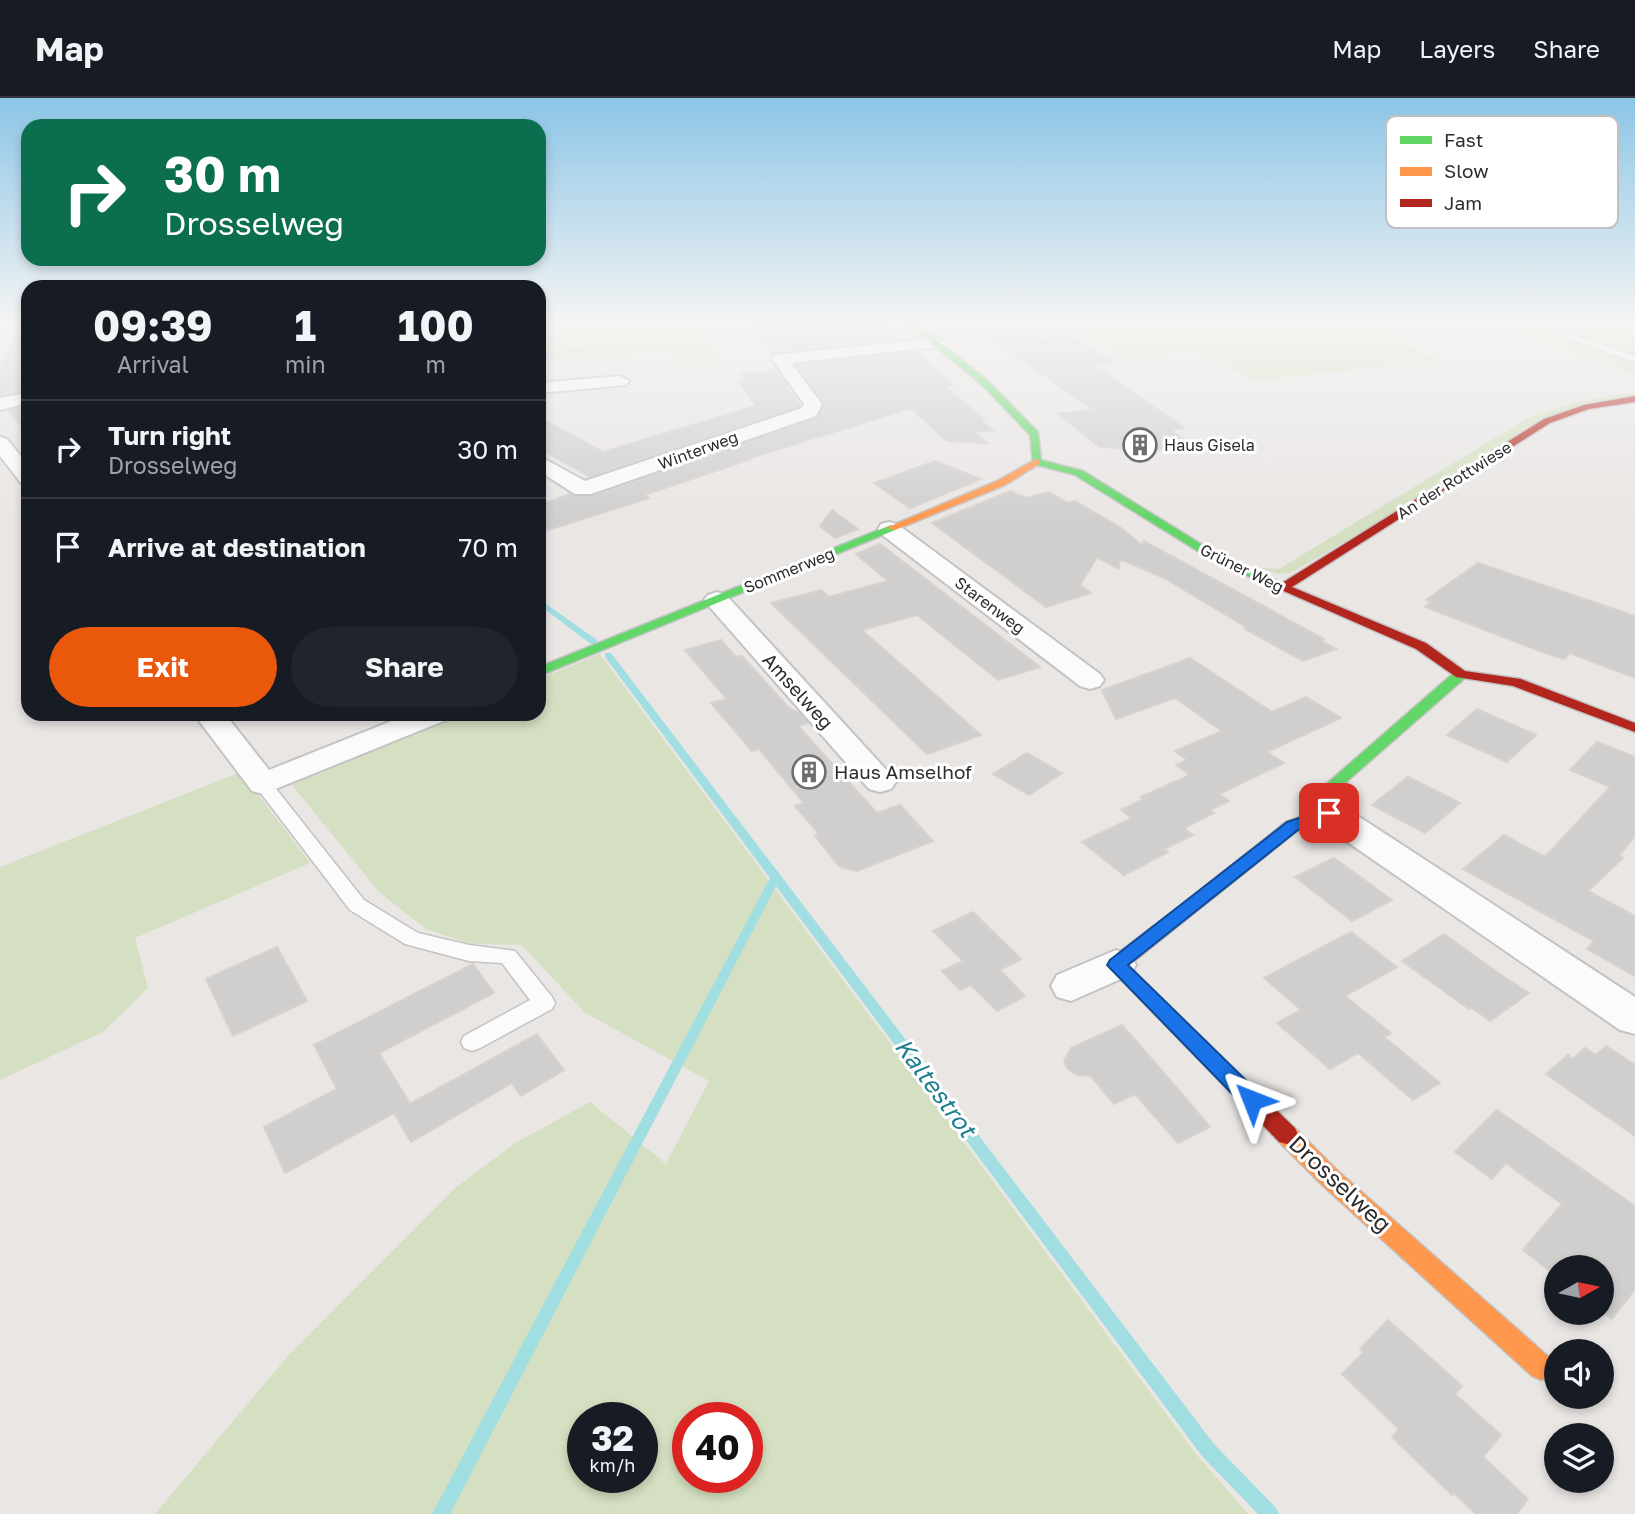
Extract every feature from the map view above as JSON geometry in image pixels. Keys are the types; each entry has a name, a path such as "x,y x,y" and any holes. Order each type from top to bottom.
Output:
{"street":[{"name":"Winterweg","path":"546,466 583,489 809,412 813,404 802,389"},
{"path":"991,389 1035,434 1036,462"},
{"name":"An der Rottwiese","path":"1283,588 1547,421 1587,407 1635,399"},
{"path":"0,404 21,400"},
{"path":"0,443 18,468"},
{"name":"Sommerweg","path":"546,669 1001,483 1036,462"},
{"name":"Grüner Weg","path":"1036,462 1079,473 1205,551 1283,588 1421,646 1461,674 1516,682 1635,728"},
{"name":"Starenweg","path":"889,529 1090,680"},
{"name":"Amselweg","path":"717,600 880,782"},
{"path":"1329,813 1329,789 1461,674"},
{"path":"214,721 263,784 418,721"},
{"path":"1072,986 1116,965 1292,826 1329,813"},
{"path":"1329,813 1635,1018"},
{"name":"Drosselweg","path":"1116,965 1330,1178 1541,1367"}],"lane":[{"path":"263,784 357,905 412,939 469,953 508,956 544,1003 472,1042"}],"green space":[{"path":"1635,392 1635,396 1583,405 1290,573 1278,574 1261,568 1279,569 1531,416 1576,402"},
{"path":"600,654 1196,1454 1248,1514 155,1514 287,1357 454,1189 517,1142 590,1102 666,1164 709,1081 584,1012 522,945 471,944 426,929 379,892 288,780 435,721 546,721 546,676"},
{"path":"241,772 310,863 135,938 148,988 103,1032 0,1080 0,867"}],"building":[{"path":"0,389 21,389 21,392 0,395"},
{"path":"744,389 789,389 800,406 590,477 546,452 546,421 603,452 756,406"},
{"path":"814,389 948,389 983,418 979,419 993,430 975,432 987,443 947,441 911,408 747,459 749,460 644,495 649,498 546,531 546,503 571,494 592,496 817,418 824,402"},
{"path":"1064,389 1128,389 1184,428 1171,430 1198,451 1100,447 1058,414 1093,410"},
{"path":"21,407 21,426 9,410"},
{"path":"935,461 981,479 910,508 874,483"},
{"path":"1010,491 1026,498 1049,492 1068,503 1075,501 1121,528 1142,545 1144,541 1324,639 1321,641 1336,649 1303,661 1245,629 1248,628 1162,577 1120,559 1119,569 1097,557 1080,585 1091,593 1046,607 932,523"},
{"path":"832,510 858,529 835,538 820,526"},
{"path":"880,544 1040,667 998,680 917,615 862,630 981,735 927,754 771,603 821,590 829,597 888,581 856,554"},
{"path":"1478,563 1635,616 1635,678 1570,653 1564,659 1537,650 1425,607 1431,602 1426,600"},
{"name":"Haus Amselhof","path":"721,640 736,657 742,656 789,708 799,713 808,723 798,726 877,813 900,805 933,841 857,871 840,867 815,836 819,834 795,806 804,803 759,749 752,751 711,703 727,699 685,650"},
{"path":"1190,658 1272,712 1306,697 1341,718 1267,752 1284,763 1219,794 1229,801 1210,810 1214,813 1184,828 1193,835 1164,849 1168,852 1124,875 1082,842 1132,818 1121,810 1144,799 1141,797 1190,775 1176,765 1187,760 1175,751 1222,731 1175,698 1116,719 1102,690"},
{"path":"1477,709 1536,735 1507,762 1447,735"},
{"path":"1597,742 1635,757 1635,836 1619,856 1623,858 1588,891 1635,916 1635,976 1587,949 1594,941 1463,869 1504,835 1545,857 1610,787 1570,770"},
{"path":"1027,753 1062,773 1029,795 993,774"},
{"path":"1408,777 1460,803 1425,833 1372,805"},
{"path":"1334,858 1392,900 1352,921 1295,877"},
{"path":"973,912 1021,959 1000,970 1025,996 997,1011 971,985 960,990 942,971 963,961 933,931"},
{"path":"1351,932 1397,967 1345,996 1391,1033 1384,1037 1440,1083 1413,1100 1358,1053 1330,1069 1277,1023 1301,1010 1264,978"},
{"path":"1444,934 1529,993 1490,1021 1402,961"},
{"path":"277,947 307,1001 233,1036 206,979"},
{"path":"473,964 494,993 379,1053 410,1104 537,1034 564,1070 521,1096 512,1083 411,1142 394,1113 285,1173 264,1127 337,1089 314,1045"},
{"path":"1122,1025 1210,1127 1178,1143 1135,1094 1114,1104 1091,1076 1078,1075 1068,1069 1064,1061 1071,1048"},
{"path":"1606,1046 1635,1065 1635,1136 1546,1074 1568,1055 1573,1059 1585,1048 1596,1055"},
{"path":"1497,1110 1635,1206 1635,1289 1614,1316 1614,1255 1544,1255 1544,1267 1523,1250 1562,1204 1506,1163 1492,1179 1455,1152"},
{"path":"1388,1320 1462,1386 1455,1394 1501,1435 1483,1457 1528,1499 1517,1514 1476,1514 1454,1493 1452,1495 1392,1437 1399,1429 1342,1374 1364,1352 1360,1349"}],"waterway":[{"name":"Kaltestrot","path":"546,606 594,642"},
{"name":"Kaltestrot","path":"608,655 776,877"},
{"path":"441,1514 776,877"},
{"name":"Kaltestrot","path":"776,877 1208,1450 1270,1514"}],"traffic: fast":[{"path":"991,389 1035,434 1036,462 1079,473 1205,551 1276,585"},
{"path":"546,669 891,528"},
{"path":"1198,901 1292,826 1329,813 1329,789 1461,674"}],"traffic: slow":[{"path":"891,528 1001,483 1036,462"},
{"path":"1287,1135 1330,1178 1541,1367"}],"traffic: jam":[{"path":"1283,588 1547,421 1587,407 1635,399"},
{"path":"1276,585 1421,646 1461,674 1516,682 1635,728"},
{"path":"1198,901 1116,965 1287,1135"}],"place":[{"name":"Haus Gisela","path":"1140,445"},
{"name":"Haus Amselhof","path":"809,772"}],"route":[{"path":"1252,1100 1116,965 1292,826 1329,813"}]}
